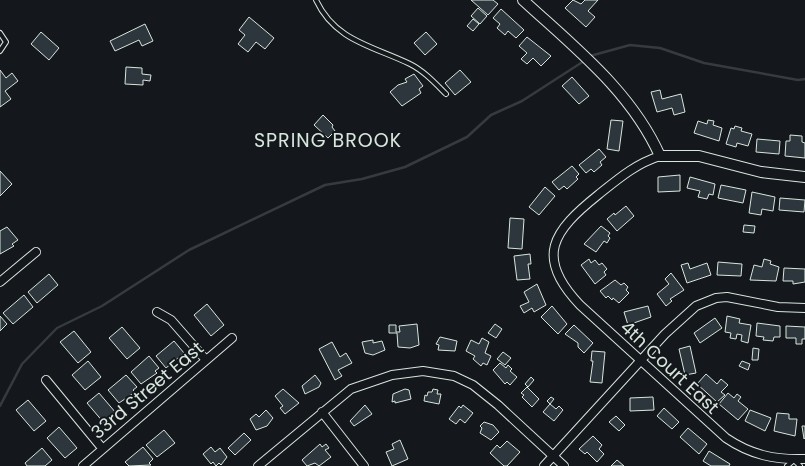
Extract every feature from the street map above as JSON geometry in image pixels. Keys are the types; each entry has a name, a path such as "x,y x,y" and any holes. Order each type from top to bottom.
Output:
{"street":[{"path":"523,0 595,66 633,109 650,135 660,156 698,156 760,172 805,177"},
{"name":"4th Court East","path":"660,156 632,168 571,217 557,240 553,261 557,276 566,290 694,411 731,441 764,456 797,463 805,459"},
{"path":"0,282 36,252"},
{"path":"544,466 680,319 706,301 727,297 778,307 805,308"},
{"path":"157,312 178,326 206,360"},
{"name":"33rd Street East","path":"83,466 232,338"},
{"path":"258,466 351,389 371,380 412,371 433,371 454,376 473,385 489,397 564,466"},
{"path":"46,380 102,448"},
{"path":"322,412 364,466"}],"lane":[{"path":"316,0 328,20 350,39 411,64 422,71 446,94"},
{"path":"0,33 6,42 0,51"},
{"path":"787,466 797,463"}],"building":[{"path":"471,0 493,0 498,4 488,15"},
{"path":"573,0 581,4 585,0 598,0 588,11 595,17 586,27 565,8"},
{"path":"478,8 487,16 480,24 471,16"},
{"path":"501,9 524,30 516,38 508,31 505,35 497,28 500,24 493,18"},
{"path":"249,17 274,38 265,49 256,42 248,52 238,44 245,35 239,30"},
{"path":"473,19 479,24 473,31 467,26"},
{"path":"145,24 153,41 142,46 139,40 115,51 110,41"},
{"path":"41,32 59,48 49,60 31,44"},
{"path":"426,32 437,44 425,55 414,43"},
{"path":"527,37 551,56 541,66 533,58 527,64 521,59 527,53 519,46"},
{"path":"126,67 142,68 142,74 151,75 150,81 143,80 143,85 125,84"},
{"path":"0,70 6,78 12,73 18,81 5,91 11,99 0,107"},
{"path":"460,70 471,82 455,95 445,83"},
{"path":"414,74 423,86 419,89 421,93 402,106 390,92 398,85 407,82 405,79"},
{"path":"572,77 589,96 579,104 562,86"},
{"path":"660,90 662,99 681,94 685,112 674,115 672,108 657,112 651,92"},
{"path":"323,115 333,125 332,127 335,131 328,138 314,125"},
{"path":"611,120 623,121 619,151 607,149"},
{"path":"708,120 714,121 713,125 722,128 719,141 694,133 698,121 707,124"},
{"path":"735,126 742,128 741,131 752,134 748,146 737,143 736,147 726,144 731,128 734,129"},
{"path":"790,135 802,136 802,142 805,143 805,158 785,156 786,141 790,141"},
{"path":"757,139 780,141 779,154 756,152"},
{"path":"599,149 606,157 600,162 602,165 594,172 591,169 586,173 579,165"},
{"path":"572,166 579,174 576,177 578,179 567,189 564,186 559,190 552,182"},
{"path":"0,171 12,184 0,196"},
{"path":"680,175 680,191 658,192 658,177"},
{"path":"690,177 715,184 713,195 709,194 707,199 698,197 700,191 687,188"},
{"path":"721,185 746,190 743,203 718,198"},
{"path":"545,187 555,196 539,215 529,207"},
{"path":"752,192 775,197 773,211 762,209 761,215 749,213"},
{"path":"780,198 805,200 804,212 779,210"},
{"path":"626,206 634,216 617,231 607,219"},
{"path":"510,218 524,219 522,249 508,248"},
{"path":"744,225 755,226 754,233 743,232"},
{"path":"601,226 610,233 608,236 610,238 607,243 604,241 596,252 584,244"},
{"path":"7,227 18,240 12,244 14,246 0,254 0,231"},
{"path":"530,254 531,264 528,264 530,279 517,280 514,256"},
{"path":"589,259 591,263 595,260 599,265 602,263 607,269 604,272 606,275 595,284 581,265"},
{"path":"764,259 771,261 770,264 779,267 776,281 750,280 754,265 762,267"},
{"path":"718,262 742,264 741,276 717,275"},
{"path":"688,263 690,269 707,263 711,275 687,283 681,265"},
{"path":"784,268 805,269 805,282 793,284 793,281 783,281"},
{"path":"671,273 684,290 670,299 672,301 666,306 657,294 669,284 665,279"},
{"path":"49,274 58,285 37,303 28,292"},
{"path":"615,280 621,285 624,283 628,287 626,290 629,293 619,303 608,296 606,298 600,291"},
{"path":"537,284 546,305 534,312 532,308 524,313 520,306 529,302 524,292"},
{"path":"24,295 33,307 13,324 3,313"},
{"path":"207,304 224,325 211,336 194,315"},
{"path":"552,306 567,324 558,334 541,317"},
{"path":"648,306 651,317 628,325 624,312"},
{"path":"0,316 7,324 0,331"},
{"path":"727,316 740,319 739,323 751,325 748,343 741,341 742,335 737,334 736,339 730,338 731,333 725,332"},
{"path":"715,318 722,328 700,343 694,333"},
{"path":"757,323 780,326 780,337 774,337 773,341 763,340 764,337 756,336"},
{"path":"417,324 419,345 410,348 398,347 397,333 389,333 389,325 396,325 396,332 400,332 399,326"},
{"path":"495,324 502,329 496,338 488,333"},
{"path":"574,325 593,343 584,353 578,347 578,343 565,334"},
{"path":"786,326 805,327 805,339 802,339 802,344 796,344 796,338 786,338"},
{"path":"122,327 140,348 127,359 109,338"},
{"path":"74,331 91,352 78,363 60,342"},
{"path":"440,337 457,341 455,351 438,350 439,345 436,344"},
{"path":"482,338 489,342 485,353 491,356 487,365 483,363 481,366 473,359 475,356 466,351 471,340 479,344"},
{"path":"373,340 373,343 382,341 385,350 373,355 365,353 362,342"},
{"path":"174,341 184,353 166,368 156,356"},
{"path":"332,342 340,357 346,353 352,363 338,370 342,376 335,380 319,349"},
{"path":"690,346 696,373 685,375 679,349"},
{"path":"753,348 759,349 758,360 752,360"},
{"path":"592,351 605,352 602,383 590,382 593,361 591,361"},
{"path":"503,352 511,358 505,365 497,359"},
{"path":"149,356 159,368 155,371 157,373 141,384 131,372"},
{"path":"88,361 101,377 85,390 72,375"},
{"path":"742,361 750,364 748,370 739,366"},
{"path":"500,363 506,368 508,365 512,369 510,371 517,377 510,385 507,382 505,384 493,370"},
{"path":"706,374 717,384 721,379 728,385 721,392 725,395 717,402 697,384"},
{"path":"126,375 137,387 133,390 135,392 119,403 108,390"},
{"path":"315,375 321,383 319,387 305,394 302,386"},
{"path":"531,377 534,380 528,387 525,384"},
{"path":"527,387 539,399 532,407 522,397 524,395 521,393"},
{"path":"283,389 299,403 285,414 280,408 283,406 275,396"},
{"path":"405,389 409,390 411,399 392,402 393,394"},
{"path":"433,389 438,390 437,394 441,394 439,404 424,401 425,395 427,396 428,392 432,392"},
{"path":"99,393 116,413 104,423 87,403"},
{"path":"728,393 734,398 737,394 741,397 738,401 748,409 738,420 719,404"},
{"path":"551,397 554,399 550,404 547,401"},
{"path":"653,397 654,410 630,411 630,398"},
{"path":"28,400 46,421 34,431 16,410"},
{"path":"550,404 556,409 559,406 563,410 554,421 543,412"},
{"path":"365,405 372,414 354,426 350,421"},
{"path":"463,405 473,413 465,423 460,419 456,424 449,419 459,406 461,408"},
{"path":"664,408 679,422 672,429 657,416"},
{"path":"266,410 273,418 267,426 256,430 250,419 256,414 259,417"},
{"path":"750,410 771,418 765,431 745,421"},
{"path":"777,413 789,414 789,419 797,419 795,436 774,431"},
{"path":"616,416 625,425 619,431 609,422"},
{"path":"484,422 493,425 499,432 491,440 480,433 482,428 480,426"},
{"path":"802,426 805,426 804,439"},
{"path":"59,427 77,448 65,458 47,438"},
{"path":"688,428 707,444 699,454 680,437"},
{"path":"164,430 175,443 157,457 146,445"},
{"path":"244,433 251,440 235,455 228,448"},
{"path":"593,436 602,445 599,449 604,454 597,462 587,452 585,454 579,449"},
{"path":"400,440 408,459 392,466 386,452 394,449 392,444"},
{"path":"507,441 520,452 507,466 504,466 490,453 497,445 500,448"},
{"path":"320,444 322,447 326,444 329,448 325,450 331,457 319,466 315,463 307,466 302,460"},
{"path":"143,447 153,459 149,463 151,465 129,466 125,462"},
{"path":"211,447 215,452 220,448 227,457 221,465 219,463 216,466 213,462 211,464 203,454"},
{"path":"42,448 52,460 45,466 27,466 25,463"},
{"path":"709,451 730,464 729,466 711,466 703,461"},
{"path":"617,460 624,466 611,466"}],"waterway":[{"path":"590,56 630,45 660,48 704,63 798,80 805,79"},
{"path":"0,406 22,364 57,328 102,306 189,250 325,185 362,179 405,167 467,137 491,115 522,101 584,61"}],"district":[{"name":"SPRING BROOK","path":"328,140"}]}
